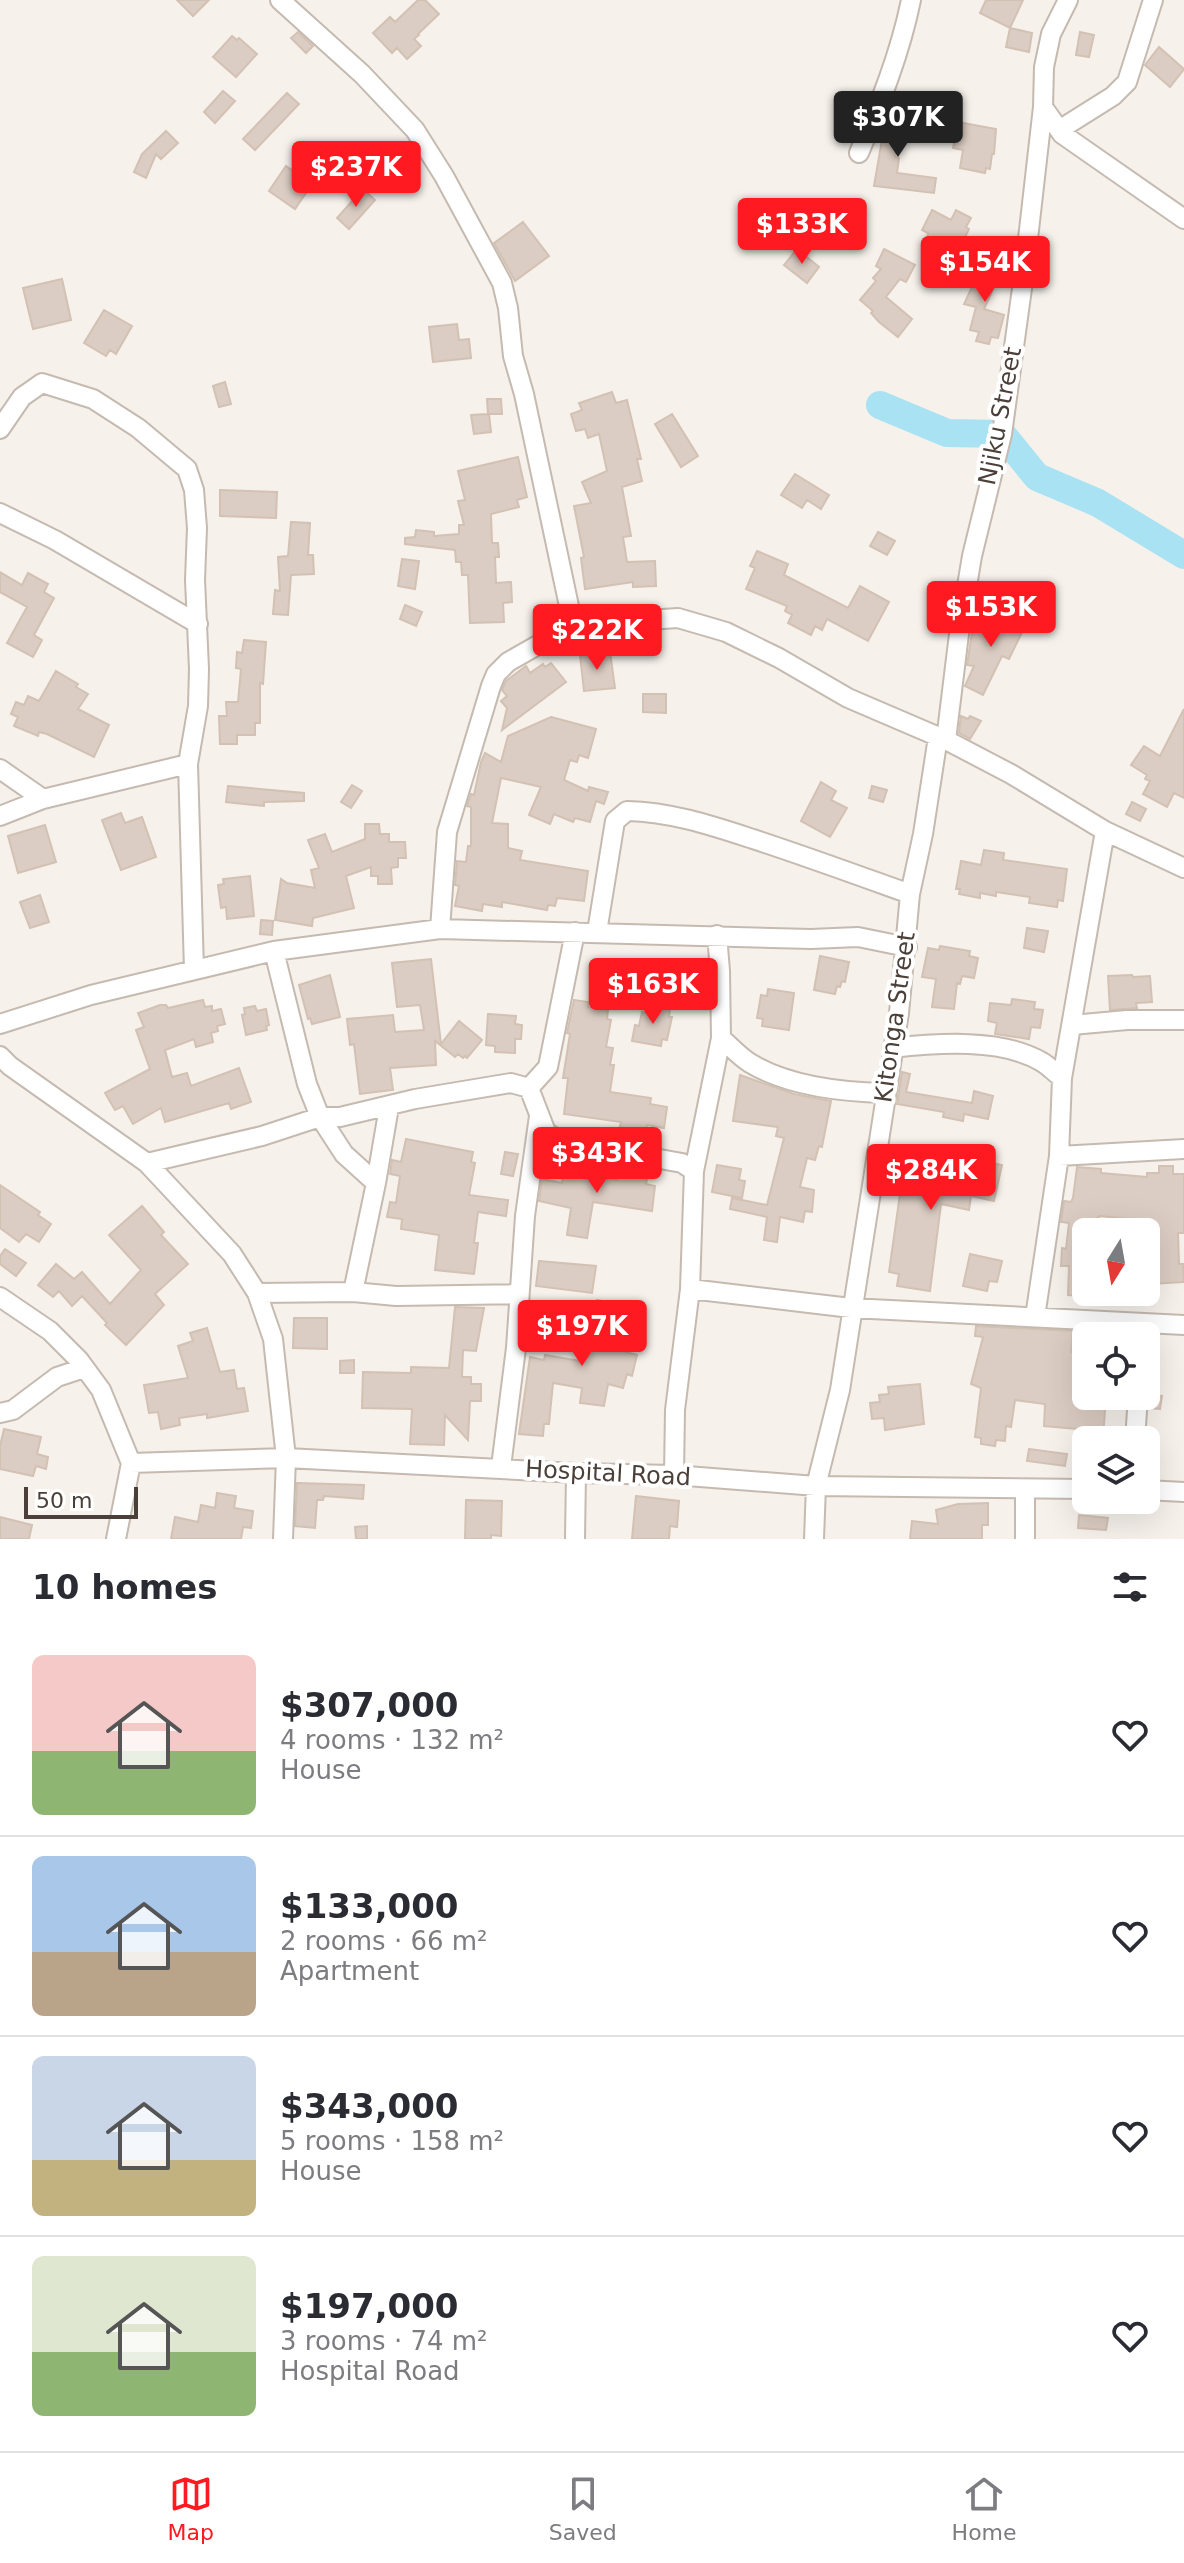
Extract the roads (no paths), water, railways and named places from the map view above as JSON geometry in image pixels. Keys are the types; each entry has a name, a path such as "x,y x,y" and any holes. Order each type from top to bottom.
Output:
{"street":[{"path":"280,0 362,74 415,130 444,176 502,283 513,356 531,423 573,625"},
{"path":"859,153 892,74 911,0"},
{"name":"Njiku Street","path":"942,739 972,556 1002,434 1043,107 1044,67 1051,34 1068,0"},
{"path":"1059,130 1113,96 1127,82 1153,0"},
{"path":"1043,107 1059,130 1184,219"},
{"path":"0,429 22,397 42,383 59,386 93,399 138,428 187,469 194,490 197,528 198,706 188,764 194,970"},
{"path":"0,513 55,540 198,624"},
{"path":"440,929 447,832 496,674 508,662 573,625 678,618 726,632 848,698 942,739 1011,774 1105,831 1184,868"},
{"name":"Kitonga Street","path":"814,1539 816,1486 840,1390 907,947 910,894 942,739"},
{"path":"0,816 43,799 188,764"},
{"path":"0,769 43,799"},
{"path":"597,932 615,821 627,811 660,811 691,819 798,853 910,894"},
{"path":"1035,1317 1059,1156 1062,1078 1105,831"},
{"path":"0,1024 91,995 274,951 440,929 811,939 858,937 907,947"},
{"path":"529,1088 548,1067 575,932"},
{"path":"674,1475 675,1410 690,1289 694,1171 721,1038 717,935"},
{"path":"274,951 307,1084 320,1117 344,1154 376,1183"},
{"path":"1072,1025 1127,1020 1184,1020"},
{"path":"721,1038 749,1062 785,1079 885,1093"},
{"path":"892,1048 936,1043 984,1046 1024,1054 1042,1062 1062,1078"},
{"path":"0,1056 147,1163 232,1254 257,1293 273,1339 286,1458 283,1539"},
{"path":"147,1163 262,1136 320,1117 340,1117 415,1099 511,1083 529,1088"},
{"path":"529,1088 546,1132 560,1141 661,1158 682,1163 694,1171"},
{"path":"353,1292 389,1107"},
{"path":"501,1467 516,1348 525,1216 539,1115"},
{"path":"1059,1156 1184,1149"},
{"path":"690,1289 851,1308 1079,1322"},
{"path":"257,1293 353,1292 396,1296 519,1294"},
{"path":"0,1297 50,1331 101,1390 131,1463 116,1539"},
{"path":"1160,1327 1184,1325"},
{"path":"0,1413 13,1410 57,1377 84,1368"},
{"name":"Hospital Road","path":"131,1463 286,1458 674,1475 816,1486 1072,1489"},
{"path":"575,1539 576,1473"},
{"path":"1025,1489 1025,1539"},
{"path":"1160,1491 1184,1492"}],"waterway":[{"path":"880,405 947,433 1002,434 1037,477 1098,503 1184,555"}]}
